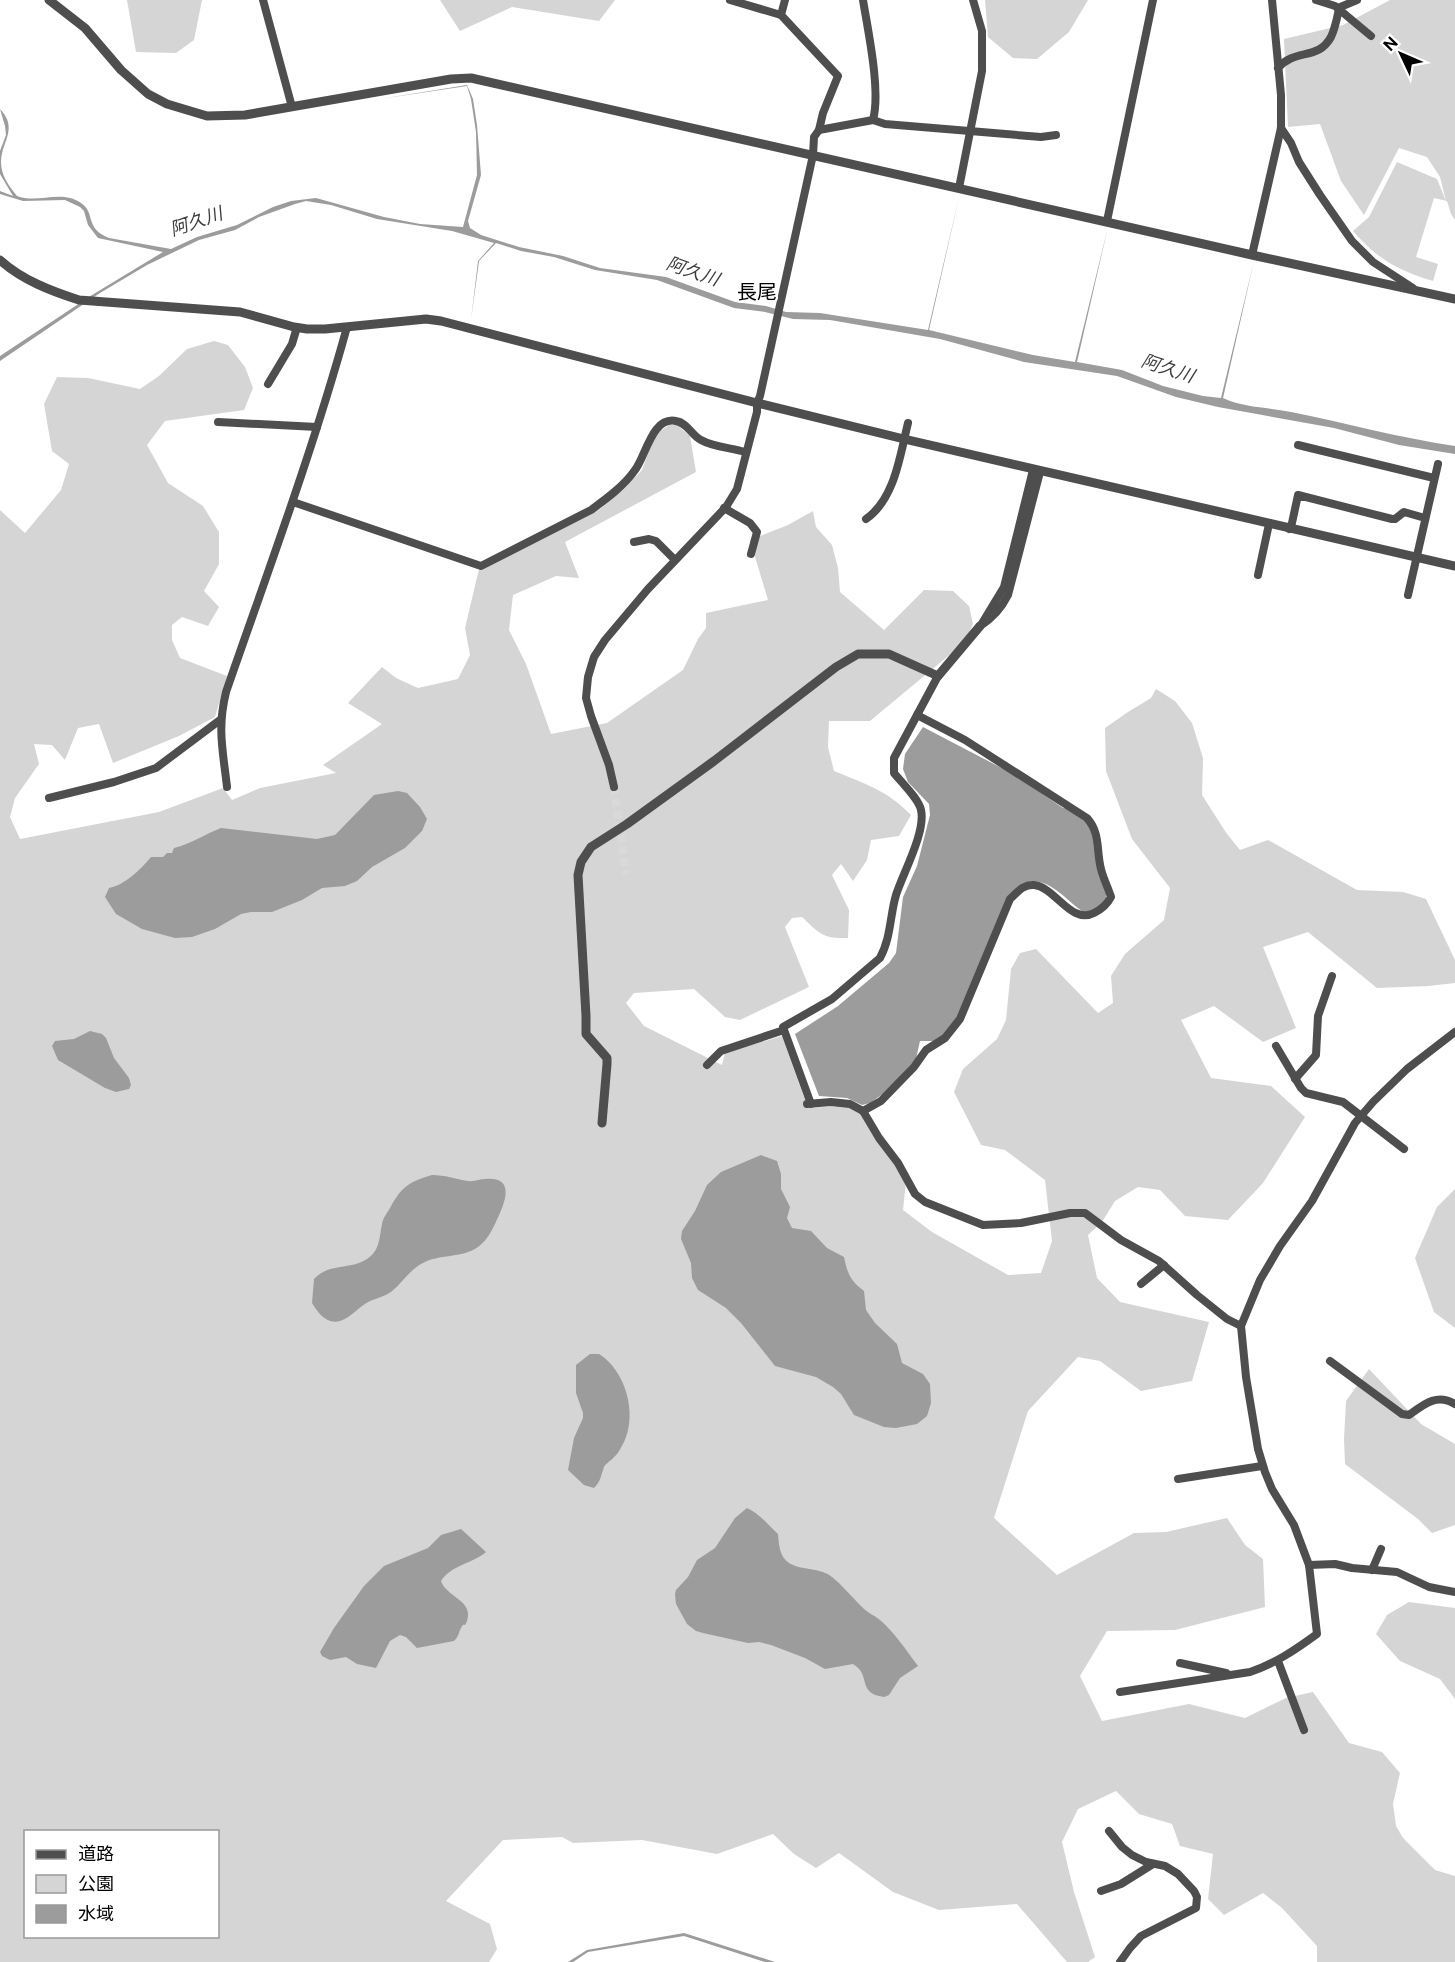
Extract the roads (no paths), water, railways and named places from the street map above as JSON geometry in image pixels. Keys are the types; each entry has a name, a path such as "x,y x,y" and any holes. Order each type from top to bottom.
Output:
{"street":[{"path":"49,0 85,28 133,82 167,105 207,116 245,115 451,79 471,78 1455,299"},
{"path":"262,0 292,107"},
{"path":"614,787 609,765 586,698 588,677 594,657 612,631 724,508 737,489 757,412 757,403 813,155 814,137 819,130 838,75 781,15 730,0"},
{"path":"781,15 785,0"},
{"path":"863,0 872,59 876,111 873,120"},
{"path":"958,188 982,71 982,31 973,0"},
{"path":"1107,221 1153,0"},
{"path":"1252,255 1281,128 1272,0"},
{"path":"1316,0 1338,9 1371,36"},
{"path":"1278,68 1292,56 1320,50 1330,39 1338,9 1357,0"},
{"path":"819,130 873,120 885,124 1041,137 1056,135"},
{"path":"1281,128 1291,143 1299,162 1352,241 1373,262 1414,289"},
{"path":"0,260 32,281 54,292 79,300 240,312 297,327 325,329 426,319 441,321 757,403 1036,471 1455,566"},
{"path":"268,384 292,344 297,327"},
{"path":"227,787 220,728 226,692 293,502 332,382 347,327"},
{"path":"293,502 481,566 591,510 603,501 635,470 654,432 671,420 680,421 700,440 746,452"},
{"path":"218,422 317,427"},
{"path":"866,519 873,514 890,488 908,423"},
{"path":"1298,445 1434,478"},
{"path":"1408,595 1438,464"},
{"path":"1036,471 1012,586 999,612 980,626 938,676 894,758 894,773 919,803 922,811 920,831 896,895 885,949 880,958 832,999 783,1027 809,1104 831,1102 850,1104 863,1112 879,1138 898,1162 915,1194 925,1202 983,1225 1020,1223 1070,1213 1085,1214 1121,1240 1152,1256 1227,1319 1241,1326"},
{"path":"1288,529 1292,523 1298,495 1392,519 1404,512 1425,518"},
{"path":"724,508 750,523 757,532 751,554"},
{"path":"1258,575 1269,524"},
{"path":"634,542 648,539 656,541 675,560"},
{"path":"602,1123 607,1059 586,1034 578,897 578,875 581,862 591,847 627,824 836,667 858,654 890,654 938,676"},
{"path":"863,1112 881,1101 926,1050 945,1038 960,1019 1010,899 1022,888 1032,885 1043,888 1077,914 1088,916 1102,909 1111,897 1101,869 1095,826 1087,818 965,740 917,715"},
{"path":"50,798 114,782 156,768 220,720"},
{"path":"1295,1079 1316,1055 1318,1016 1332,976"},
{"path":"706,1065 721,1052 784,1030"},
{"path":"1120,1692 1250,1672 1278,1661 1317,1634 1309,1565 1294,1525 1272,1489 1262,1466 1246,1377 1241,1326 1260,1280 1280,1246 1312,1201 1346,1137 1361,1115 1407,1069 1455,1032"},
{"path":"1276,1046 1306,1093 1338,1099 1404,1149"},
{"path":"1141,1284 1164,1265"},
{"path":"1330,1361 1401,1414 1409,1415 1435,1399 1443,1398 1455,1404"},
{"path":"1178,1479 1262,1466"},
{"path":"1372,1570 1381,1549"},
{"path":"1309,1565 1335,1564 1397,1572 1429,1587 1455,1592"},
{"path":"1278,1661 1304,1730"},
{"path":"1180,1663 1233,1674"},
{"path":"1109,1831 1132,1855 1171,1869 1194,1891 1197,1897 1196,1908 1142,1936 1120,1962"},
{"path":"1101,1891 1121,1884 1153,1864"}],"water":[{"path":"467,85 473,99 481,175 468,221 470,228 481,235 600,268 666,277 735,302 766,306 786,312 820,313 928,330 960,193 929,330 1033,355 1075,362 1108,227 1077,362 1122,370 1163,386 1221,398 1254,261 1223,398 1248,406 1291,412 1393,435 1455,446 1455,454 1399,445 1334,428 1218,407 1176,397 1117,376 1024,362 940,339 830,320 793,319 734,308 657,280 595,270 496,243 479,261 471,320 478,261 494,243 452,231 377,219 331,205 306,201 259,217 235,230 199,240 147,265 100,293 0,361 0,356 92,295 163,252 98,238 88,225 84,211 65,200 23,201 0,194 0,191 13,196 0,174 0,151 6,135 0,109 9,129 1,167 6,180 17,196 73,199 85,207 93,225 101,234 109,238 171,249 197,237 237,225 273,207 291,201 316,198 384,217 420,224 463,227 477,175 476,132 467,86 380,99"},
{"path":"923,727 1015,775 1063,808 1074,809 1095,826 1106,900 1096,910 1083,912 1060,893 1043,883 1034,881 1025,883 1016,889 951,1030 934,1041 920,1041 916,1059 887,1091 870,1103 862,1105 847,1098 819,1096 795,1034 838,1006 889,963 896,953 903,897 917,866 930,815 929,804 908,782 903,769 905,754"},
{"path":"398,791 407,793 420,807 427,819 422,831 405,848 372,867 357,881 345,886 322,888 302,900 272,912 241,914 215,929 192,937 175,938 142,929 116,914 105,897 109,888 137,872 151,857 163,857 167,853 172,853 174,848 221,828 317,839 335,835 374,795"},
{"path":"90,1031 102,1034 106,1038 114,1058 129,1078 131,1085 129,1089 116,1092 105,1088 58,1060 52,1046 55,1041 74,1039"},
{"path":"761,1155 777,1161 781,1174 781,1189 790,1207 787,1218 792,1228 811,1231 827,1248 844,1257 850,1277 864,1291 866,1310 875,1323 897,1344 902,1363 923,1374 930,1384 931,1403 927,1416 917,1424 896,1428 884,1427 854,1415 841,1394 833,1387 816,1377 775,1366 726,1308 698,1290 692,1278 691,1263 681,1239 682,1231 695,1211 707,1185 721,1172"},
{"path":"432,1175 470,1181 494,1179 504,1185 506,1195 502,1207 485,1240 471,1251 436,1258 421,1264 386,1295 366,1303 340,1321 327,1320 312,1303 314,1279 321,1273 354,1265 369,1258 378,1245 384,1218 398,1195 417,1180"},
{"path":"590,1354 599,1354 616,1370 626,1393 630,1418 624,1442 617,1454 605,1466 594,1488 584,1485 568,1470 574,1438 583,1418 576,1393 576,1365"},
{"path":"747,1508 760,1516 778,1534 780,1550 789,1563 832,1577 863,1608 878,1618 905,1648 918,1666 900,1678 889,1695 884,1697 870,1692 859,1668 853,1664 825,1669 805,1658 771,1645 759,1642 748,1643 703,1633 687,1624 676,1604 676,1590 688,1577 697,1560 715,1548 735,1518"},
{"path":"461,1529 486,1552 450,1571 441,1581 448,1591 467,1608 466,1623 454,1641 417,1648 406,1637 400,1635 390,1641 376,1668 357,1664 346,1657 330,1660 322,1656 320,1652 334,1628 364,1586 384,1566 428,1548 441,1535"},
{"path":"684,1933 775,1962 765,1962 684,1936 588,1952 573,1962 568,1962 587,1950"}],"tunnel":[{"path":"614,787 626,874"}],"district":[{"name":"長尾","path":"757,292"}],"water label":[{"name":"阿久川","path":"196,221"},
{"name":"阿久川","path":"693,271"},
{"name":"阿久川","path":"1168,368"}]}
